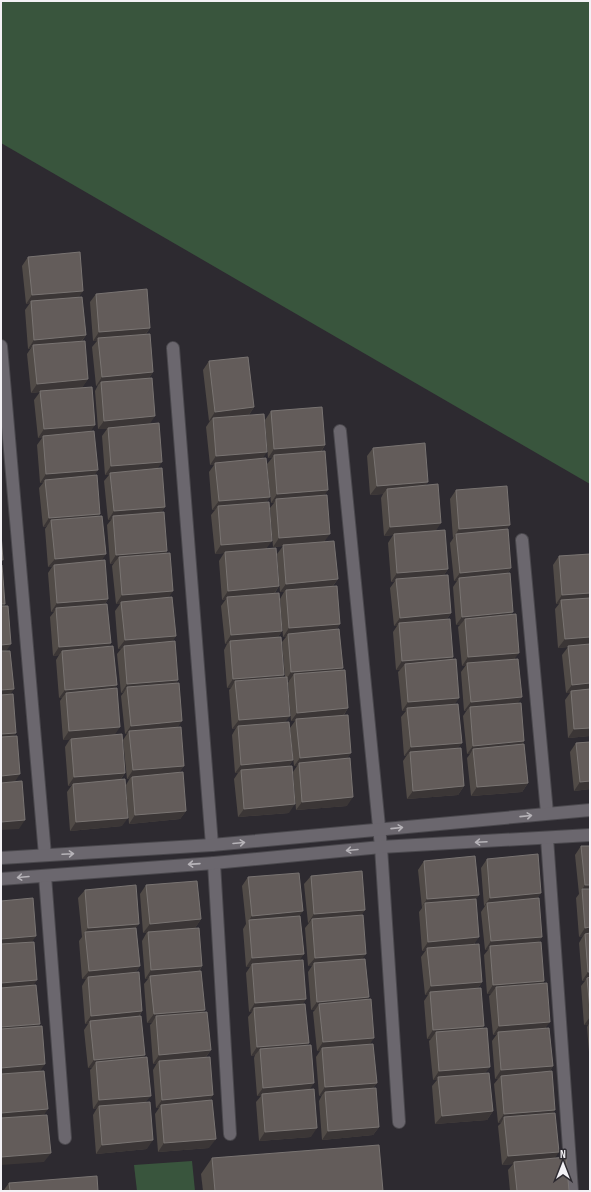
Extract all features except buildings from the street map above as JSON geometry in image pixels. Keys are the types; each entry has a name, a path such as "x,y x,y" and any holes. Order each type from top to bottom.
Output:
{"street":[{"path":"1,346 45,855"},
{"path":"173,348 212,845"},
{"path":"340,431 381,848 399,1122"},
{"path":"522,540 547,813"},
{"path":"1,858 212,845 590,810"},
{"path":"1,879 214,863 381,848 590,835"},
{"path":"547,838 572,1191"},
{"path":"214,863 230,1134"},
{"path":"45,876 65,1138"}],"green space":[{"path":"1,1 590,1 590,484 1,143"},
{"path":"192,1161 195,1191 137,1191 134,1165"}]}
